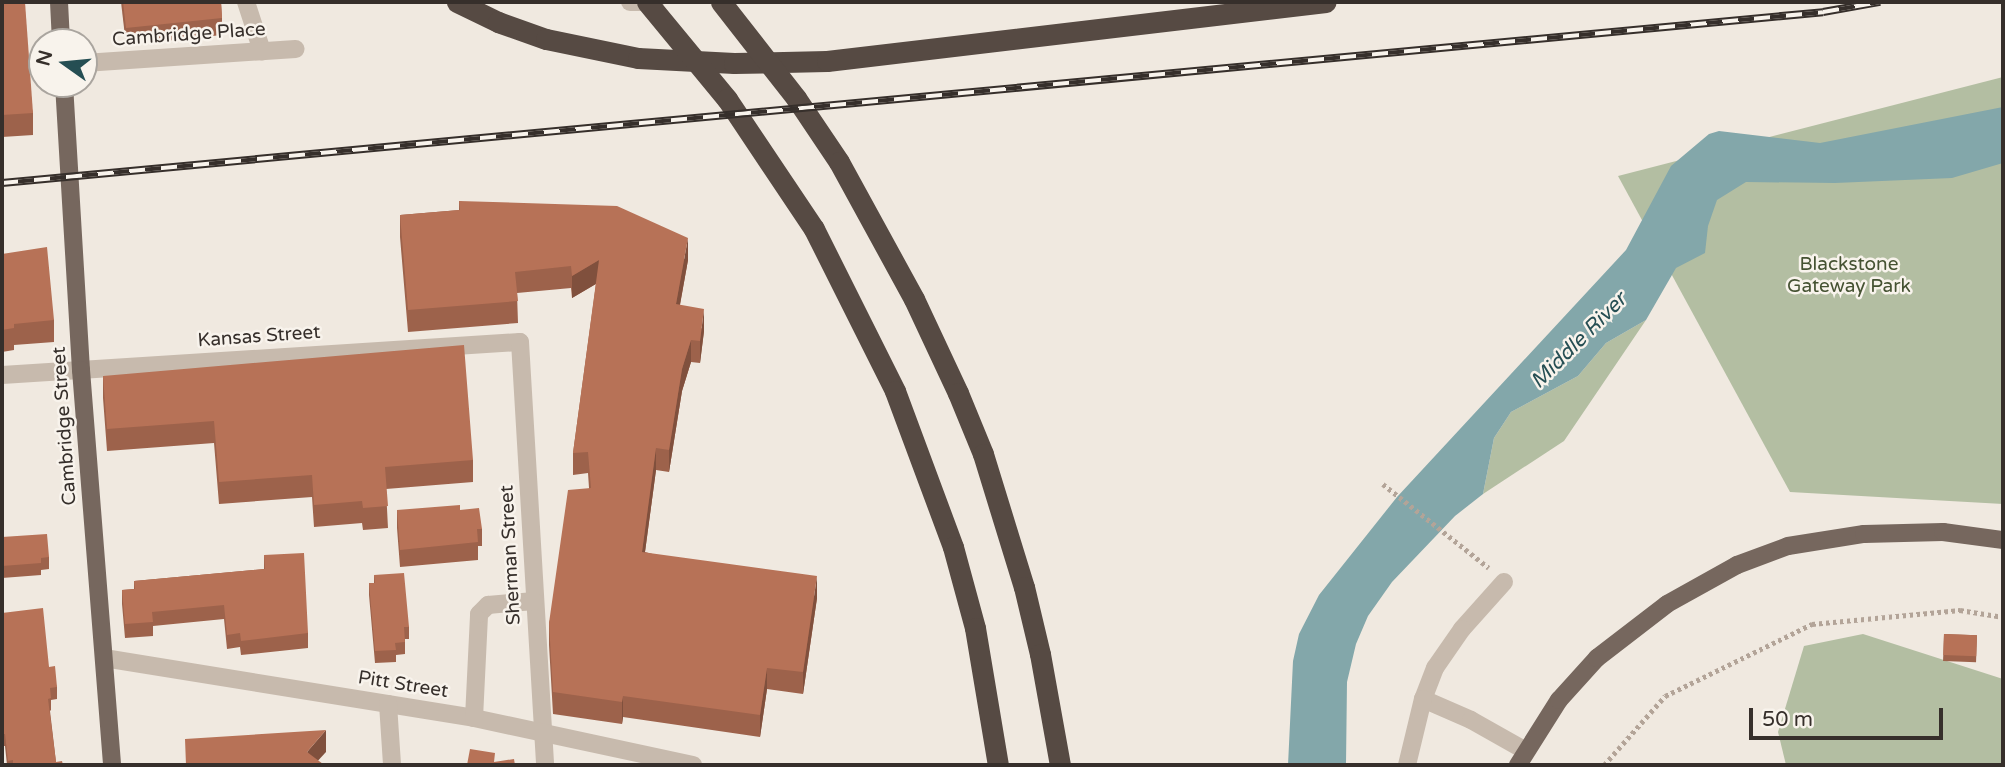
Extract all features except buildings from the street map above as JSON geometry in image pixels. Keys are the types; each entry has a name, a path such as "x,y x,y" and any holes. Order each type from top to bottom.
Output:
{"highway":[{"path":"457,2 498,22 546,39 638,58 734,63 827,61 1326,2"},
{"path":"647,2 704,69 772,164 814,229 895,391 953,547 975,628 998,765"},
{"path":"721,2 796,98 839,162 914,299 958,393 1006,520 1040,654 1060,765"}],"main road":[{"path":"59,2 60,28"},
{"name":"Cambridge Street","path":"65,98 81,370 112,765"},
{"path":"1522,758 1559,700 1597,658 1667,604 1737,565 1811,541 1864,534 1943,532 2003,540"}],"street":[{"path":"246,2 262,51"},
{"path":"630,2 655,2"},
{"name":"Cambridge Place","path":"98,62 296,49"},
{"name":"Kansas Street","path":"2,376 520,342"},
{"name":"Sherman Street","path":"520,342 545,765"},
{"path":"1407,765 1423,699 1435,668 1462,629 1504,582"},
{"path":"474,718 479,614 488,605 534,601"},
{"name":"Pitt Street","path":"104,658 474,718 693,765"},
{"path":"1423,699 1471,720 1522,758"},
{"path":"388,704 392,765"}],"path":[{"path":"1382,484 1504,582"},
{"path":"1604,765 1665,696 1812,624 1960,610 2003,617"}],"green space":[{"name":"Blackstone Gateway Park","path":"2003,77 2003,504 1790,492 1618,176"},
{"path":"1646,320 1564,441 1483,494 1494,438 1511,412 1578,376 1606,343"},
{"path":"1863,634 2003,679 2003,765 1786,765 1778,732 1804,646"}],"water":[{"name":"Middle River","path":"2003,107 2003,163 1952,178 1835,183 1746,182 1717,200 1708,226 1705,253 1676,268 1646,320 1606,343 1578,376 1511,412 1494,438 1483,494 1455,516 1392,582 1368,616 1356,644 1347,682 1346,765 1288,765 1293,661 1299,634 1319,595 1397,497 1626,250 1671,166 1709,134 1719,131 1820,143"}],"railway":[{"path":"2,183 1823,12 1880,2"}]}
